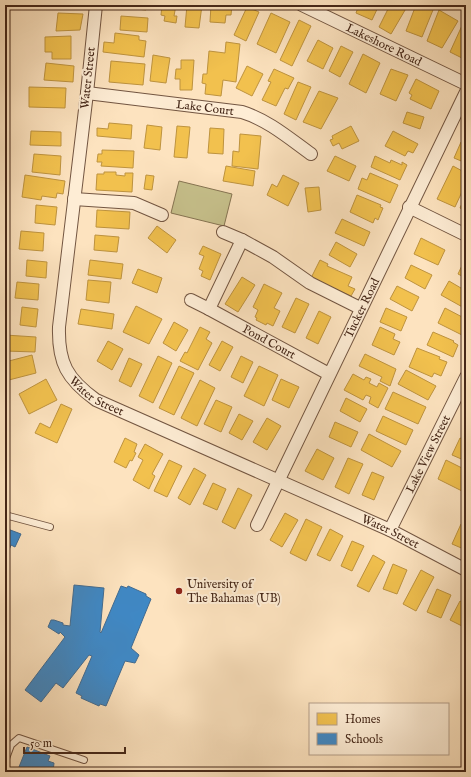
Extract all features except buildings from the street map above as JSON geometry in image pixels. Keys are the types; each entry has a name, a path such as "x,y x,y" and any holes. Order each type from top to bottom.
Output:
{"street":[{"name":"Water Street","path":"96,5 59,341 62,362 73,382 96,400 390,530 466,570"},
{"name":"Lakeshore Road","path":"302,5 466,84"},
{"name":"Tucker Road","path":"257,525 360,308 466,92"},
{"name":"Lake Court","path":"87,93 242,112 254,115 268,123 311,154"},
{"path":"74,199 134,203 162,214"},
{"path":"409,207 466,236"},
{"path":"224,232 273,257 310,283 360,308"},
{"path":"209,309 242,240"},
{"name":"Pond Court","path":"191,300 330,374"},
{"name":"Lake View Street","path":"390,530 466,377"}],"lane":[{"path":"5,515 50,527"},
{"path":"5,761 14,740 19,738 84,760"}],"shaded area":[{"path":"179,181 232,194 224,226 171,213"}],"place":[{"name":"University of The Bahamas (UB)","path":"179,591"}]}
